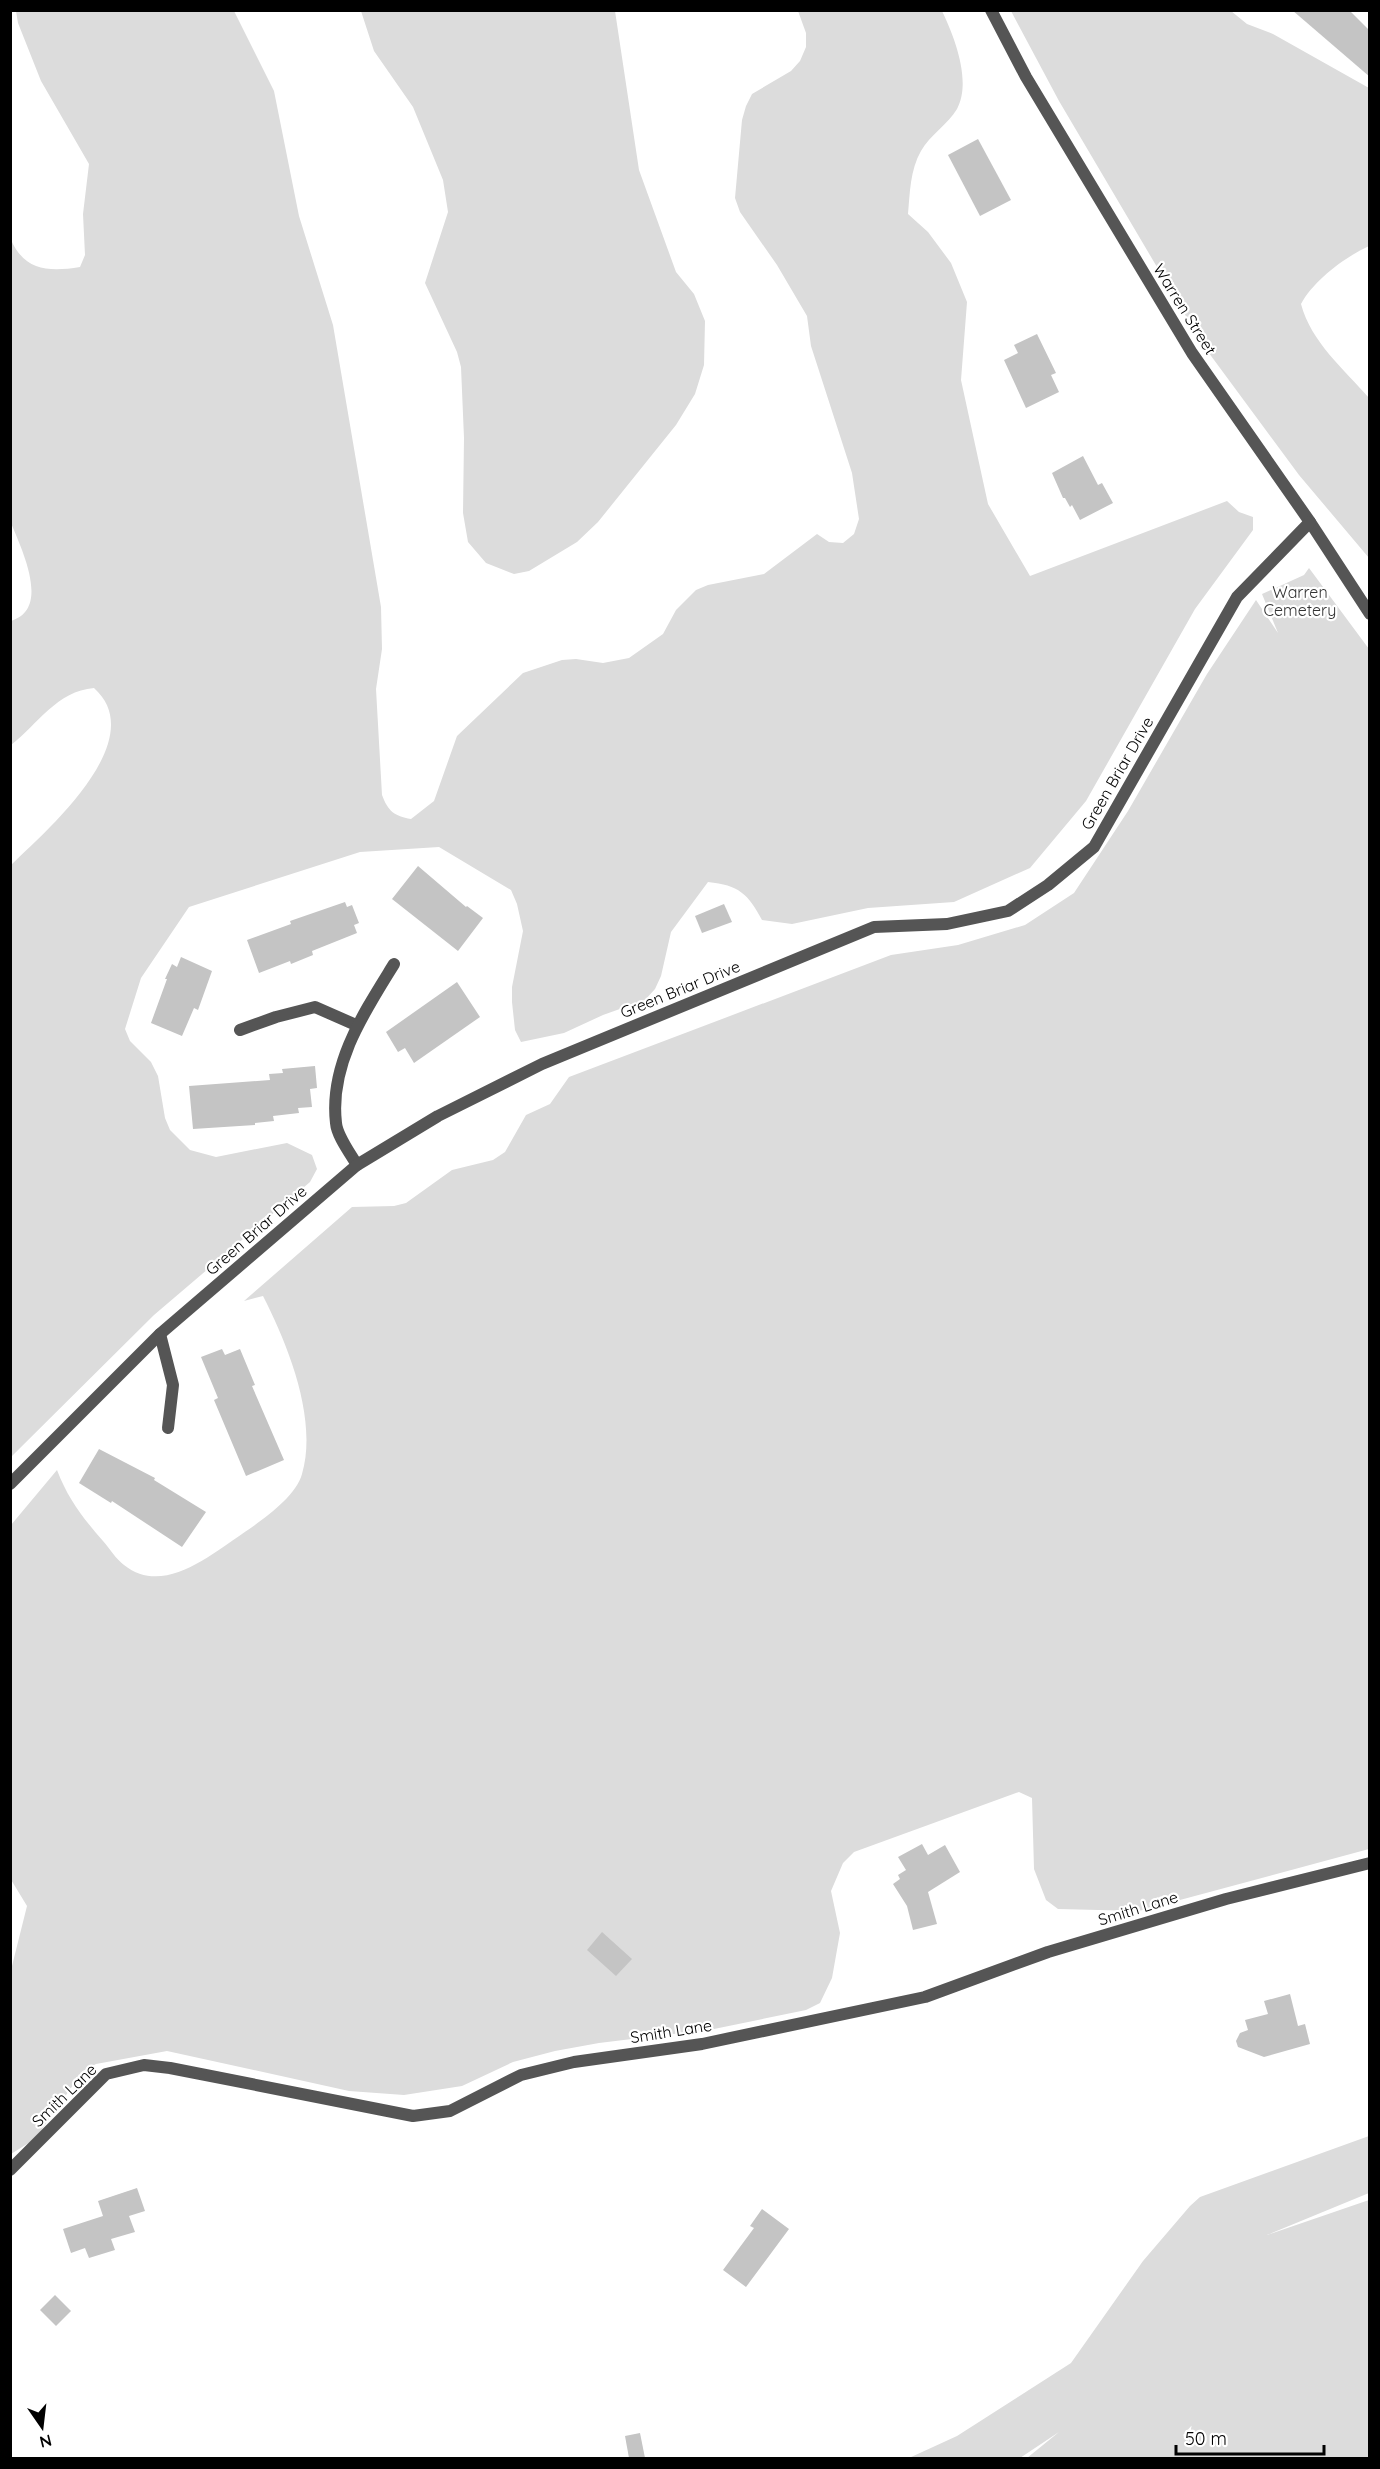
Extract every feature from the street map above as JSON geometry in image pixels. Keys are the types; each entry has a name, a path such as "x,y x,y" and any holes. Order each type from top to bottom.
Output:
{"street":[{"name":"Warren Street","path":"991,10 1026,77 1192,353 1310,522 1370,614"},
{"name":"Green Briar Drive","path":"10,1484 160,1334 357,1165 438,1116 542,1064 874,927 947,924 1008,911 1048,885 1094,847 1237,597 1310,522"},
{"path":"357,1165 336,1125 338,1078 356,1026 394,964"},
{"path":"240,1030 315,1007 356,1026"},
{"path":"160,1334 173,1385 168,1428"},
{"name":"Smith Lane","path":"10,2170 106,2074 144,2065 413,2116 450,2111 521,2076 574,2062 702,2044 925,1996 1047,1952 1226,1899 1370,1863"}],"green space":[{"path":"16,11 234,11 274,91 299,216 333,325 381,607 382,649 376,689 382,795 389,809 400,816 411,819 434,801 457,736 523,673 562,660 576,659 603,663 629,658 663,634 676,610 696,590 708,585 764,574 817,534 829,542 843,543 854,534 859,519 852,473 811,346 807,316 777,265 740,212 735,198 742,120 746,106 752,94 791,71 800,61 806,47 806,33 798,11 942,11 952,33 962,72 961,98 957,109 929,140 917,158 911,182 908,214 928,232 951,263 967,302 961,380 988,504 1030,576 1227,501 1239,512 1253,517 1253,530 1195,609 1086,801 1030,868 954,902 868,908 792,924 762,920 747,897 741,892 719,883 708,882 671,932 661,976 655,989 645,1000 603,1015 564,1033 521,1042 515,1030 512,1002 512,987 523,931 517,904 511,890 439,847 360,852 189,907 141,978 125,1029 130,1041 151,1062 158,1076 165,1118 170,1130 190,1150 216,1157 287,1143 312,1155 317,1169 310,1182 154,1315 11,1457 11,865 68,808 87,783 102,758 110,733 109,709 94,688 69,695 11,745 11,621 23,614 29,604 31,592 26,563 11,523 11,240 23,258 39,267 58,269 80,267 85,255 83,214 89,164 41,81 18,23"},
{"path":"361,11 615,11 639,170 676,272 694,294 705,321 704,365 695,394 676,425 598,522 577,542 529,571 514,574 486,563 468,542 463,513 464,438 461,367 457,352 425,283 448,212 443,180 413,107 374,51"},
{"path":"1011,11 1231,11 1247,24 1273,34 1369,88 1369,246 1331,270 1314,286 1301,304 1312,331 1320,343 1369,398 1369,558 1299,475 1203,345 1059,101"},
{"name":"Warren Cemetery","path":"1309,568 1369,649 1369,1849 1139,1911 1058,1909 1046,1900 1034,1869 1032,1798 1019,1792 854,1852 843,1863 831,1891 840,1933 832,1978 820,2003 806,2010 714,2029 599,2043 555,2051 513,2062 462,2086 404,2095 349,2091 167,2051 96,2064 83,2071 35,2139 11,2154 11,1970 27,1906 10,1878 11,1525 57,1470 71,1499 89,1524 121,1563 139,1573 154,1576 170,1575 185,1569 200,1562 259,1522 285,1500 298,1483 306,1453 306,1430 298,1383 273,1315 263,1296 244,1301 352,1207 394,1206 406,1203 452,1170 493,1160 505,1152 526,1115 550,1104 569,1077 891,955 958,945 1025,925 1074,893 1128,811 1207,674 1256,600 1278,633 1262,594 1304,575"},
{"path":"1369,2136 1369,2193 1267,2235 1369,2200 1369,2458 1027,2458 1059,2432 1020,2458 909,2458 957,2436 1071,2363 1143,2261 1200,2197"}],"building":[{"path":"1292,10 1349,10 1370,31 1370,77"},
{"path":"978,139 1011,200 980,216 948,155"},
{"path":"1037,334 1056,373 1051,375 1059,392 1026,408 1004,360 1018,353 1014,345"},
{"path":"1083,456 1098,485 1102,483 1113,503 1080,520 1072,505 1070,507 1063,498 1052,473"},
{"path":"418,866 466,907 483,918 458,951 392,899"},
{"path":"345,902 347,907 352,905 359,923 354,925 357,933 312,951 313,955 291,964 290,961 259,973 247,940 291,924 290,921"},
{"path":"724,904 732,922 702,933 695,916"},
{"path":"181,957 212,971 198,1010 194,1008 182,1036 151,1023 167,979 165,979 172,964 177,967"},
{"path":"457,982 480,1017 414,1063 405,1048 398,1052 386,1032"},
{"path":"315,1066 317,1088 310,1089 312,1107 298,1108 299,1113 273,1116 274,1121 255,1123 255,1125 193,1129 189,1086 270,1080 269,1074 283,1073 282,1069"},
{"path":"222,1349 225,1355 240,1349 255,1385 252,1386 284,1460 246,1476 214,1400 218,1398 201,1357"},
{"path":"99,1449 155,1478 154,1480 206,1512 182,1547 112,1501 111,1503 79,1483"},
{"path":"922,1844 928,1855 945,1845 960,1872 928,1892 937,1924 913,1930 907,1906 893,1884 900,1879 898,1875 906,1870 898,1857"},
{"path":"602,1932 632,1959 616,1976 587,1950"},
{"path":"1290,1994 1298,2026 1305,2024 1310,2044 1264,2057 1238,2047 1236,2041 1240,2033 1248,2030 1245,2020 1268,2014 1264,2001"},
{"path":"137,2188 145,2211 129,2216 135,2232 111,2239 115,2250 89,2258 85,2248 71,2253 63,2229 103,2216 98,2201"},
{"path":"762,2209 789,2229 746,2287 723,2270 754,2228 750,2226"},
{"path":"55,2295 71,2311 56,2326 40,2310"},
{"path":"640,2433 645,2458 629,2458 625,2436"}]}
